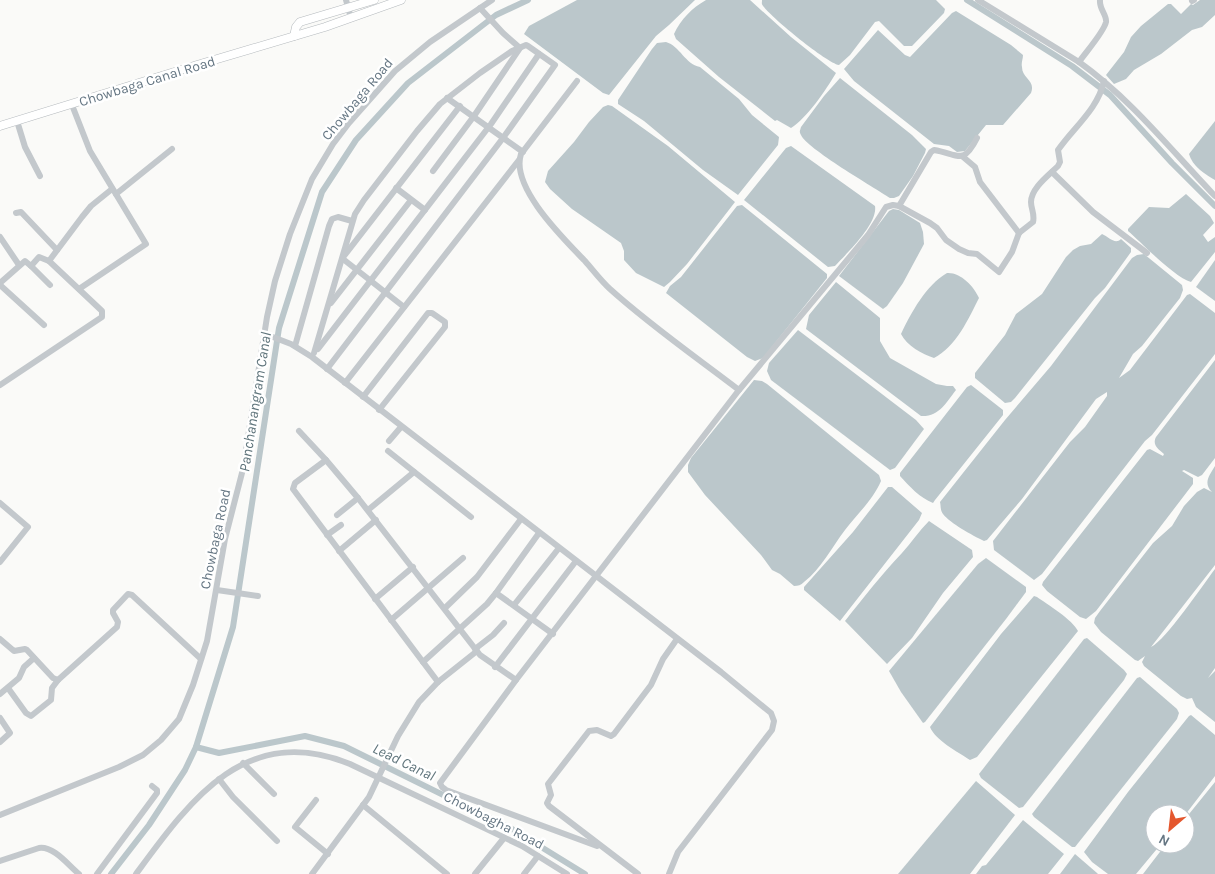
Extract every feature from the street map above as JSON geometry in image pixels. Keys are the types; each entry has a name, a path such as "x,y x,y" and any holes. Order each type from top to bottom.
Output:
{"main road":[{"path":"294,36 296,27 300,22 347,4 374,0"},
{"name":"Chowbaga Canal Road","path":"0,126 294,36 401,0"}],"street":[{"name":"Chowbaga Road","path":"0,815 54,795 143,755 161,740 179,719 193,685 207,641 225,539 243,469 275,281 290,234 312,179 333,144 349,123 395,71 412,55 492,0"},
{"path":"978,0 1079,62 1126,101 1215,196"},
{"path":"1079,62 1106,22 1100,7 1100,0"},
{"path":"347,4 351,18"},
{"path":"480,8 520,48"},
{"path":"313,355 329,306 352,222 364,200 417,131 448,98 512,51 528,46 555,66 327,369"},
{"path":"433,171 474,116 520,48"},
{"path":"313,355 489,127 539,54"},
{"path":"345,383 519,160 522,152 576,81"},
{"path":"604,848 507,814 446,790 440,783 516,680 739,390 868,235 882,212 890,205 899,206 937,228 946,240 968,253 978,254 999,272 1012,252 1019,233 1033,222 1032,195 1058,166 1060,162 1058,150 1101,95 1104,84"},
{"path":"448,98 522,152"},
{"path":"72,105 86,144 146,244 79,289"},
{"path":"342,260 460,106"},
{"path":"17,121 25,147 40,176"},
{"path":"962,156 970,151 977,138"},
{"path":"49,261 91,206 172,148"},
{"path":"899,206 931,152 934,150 962,156 975,167 980,182 1019,233"},
{"path":"519,160 521,176 547,219 608,288 739,390"},
{"path":"1052,172 1089,208 1147,253"},
{"path":"396,188 425,210"},
{"path":"329,306 412,200"},
{"path":"16,213 21,212 57,250"},
{"path":"293,345 332,219 338,216 352,222"},
{"path":"0,238 19,265"},
{"path":"0,385 102,317 102,312 49,261 39,257 31,266"},
{"path":"342,260 404,307"},
{"path":"44,325 0,284 25,261 50,285"},
{"path":"363,397 428,313 432,313 445,322 445,327 380,410"},
{"path":"265,334 313,355 327,369 401,427 771,713 774,721 772,730 678,852 669,874"},
{"path":"389,441 401,427"},
{"path":"299,432 326,460 368,510 476,650 495,667 516,680"},
{"path":"388,451 472,517"},
{"path":"326,460 295,483 293,489 438,682"},
{"path":"368,510 414,472"},
{"path":"337,515 358,498"},
{"path":"0,503 28,527 0,562"},
{"path":"445,608 478,577 521,519"},
{"path":"339,551 376,520"},
{"path":"327,535 341,525"},
{"path":"423,662 481,610 496,593 539,533"},
{"path":"514,605 559,548"},
{"path":"391,620 464,558"},
{"path":"495,667 576,561"},
{"path":"375,599 413,567"},
{"path":"217,590 258,596"},
{"path":"496,593 553,634"},
{"path":"8,688 26,713 32,716 51,700 52,688 58,680 116,627 118,622 113,614 113,610 128,594 132,595 201,660"},
{"path":"312,874 363,805 380,776 398,736 419,702 438,682 493,635 504,623"},
{"path":"0,639 14,651 25,649 58,680"},
{"path":"638,874 549,806 547,803 551,795 548,784 589,731 597,730 610,736 614,734 651,686 663,659 677,639"},
{"path":"0,694 19,678 24,666 34,658"},
{"path":"0,718 10,733 0,742"},
{"name":"Chowbagha Road","path":"136,874 184,813 198,797 219,779 242,763 280,753 316,754 334,758 380,776 522,846 567,874"},
{"path":"242,763 274,794"},
{"path":"219,779 233,797 277,841"},
{"path":"97,874 154,798 157,790 152,786"},
{"path":"316,800 296,826 328,854"},
{"path":"363,805 447,874"},
{"path":"475,874 504,838"},
{"path":"0,861 39,848 45,848 52,850 79,874"},
{"path":"524,874 538,856"}],"shaded area":[{"path":"577,0 695,0 656,36 609,95 603,93 524,34 529,26"},
{"path":"706,0 750,0 791,37 836,73 810,111 791,128 777,120 775,121 719,77 676,39 674,34 684,19 692,10"},
{"path":"762,0 936,0 945,9 944,13 912,46 904,46 879,21 875,22 850,55 839,65 823,57 788,30 769,13 763,6"},
{"path":"1200,0 1215,0 1215,15 1202,27 1192,30 1161,54 1134,70 1126,79 1114,84 1106,75 1124,52 1131,37 1141,26 1168,4 1171,4 1181,14 1191,4 1193,5"},
{"path":"956,11 1011,45 1023,55 1023,71 1032,85 1031,93 1003,125 986,125 965,151 957,152 949,146 934,144 854,81 844,69 878,30 905,55 910,57"},
{"path":"666,42 675,47 690,62 700,67 739,99 752,115 779,137 778,145 738,195 703,170 644,121 618,104 618,100 652,49 657,43"},
{"path":"840,78 912,135 926,149 913,176 899,196 890,198 827,158 801,135 801,127"},
{"path":"608,105 668,146 735,202 687,264 664,287 636,273 624,260 624,251 621,243 572,209 545,182 548,171 589,122 603,107"},
{"path":"1215,121 1215,180 1196,166 1189,154"},
{"path":"791,146 875,206 875,213 867,229 835,266 828,267 744,200 786,148"},
{"path":"1186,194 1210,216 1214,223 1203,235 1208,242 1215,237 1215,252 1191,282 1176,274 1128,231 1149,207 1169,208"},
{"path":"742,205 827,274 827,278 763,358 755,361 747,357 666,293 670,286 681,277 737,206"},
{"path":"893,209 899,210 920,223 924,244 903,283 883,309 839,276 889,211"},
{"path":"1102,234 1114,241 1121,239 1131,248 1131,252 1105,288 1015,398 1011,402 1005,403 975,378 975,373 1005,335 1016,314 1042,294 1066,257 1080,246 1091,244"},
{"path":"1144,254 1182,285 1183,290 1180,298 1142,346 1133,354 1119,378 1130,370 1187,295 1190,294 1215,313 1215,354 1042,574 1034,580 994,550 993,541 1070,442 1085,427 1107,396 1107,392 1096,399 1022,499 987,540 979,539 951,522 942,512 940,502 1051,366 1132,258"},
{"path":"1215,260 1215,301 1196,287"},
{"path":"947,273 962,277 974,289 979,298 966,323 949,347 934,358 915,349 901,334 914,309 926,292 939,278"},
{"path":"836,282 880,318 880,341 890,358 936,384 953,386 956,390 937,412 921,416 806,329 809,315"},
{"path":"798,330 916,420 924,429 895,468 890,470 771,380 767,371 769,363"},
{"path":"1215,360 1215,458 1202,475 1198,477 1184,470 1182,471 1193,478 1193,484 1096,611 1086,619 1080,617 1047,591 1042,585 1043,582 1147,450 1150,449 1163,456 1164,454 1155,445 1156,437"},
{"path":"754,380 767,384 879,475 881,481 869,501 845,530 821,564 810,577 798,586 794,586 772,570 761,555 705,495 688,472 691,458"},
{"path":"971,385 1003,410 1003,415 933,503 915,491 900,476 900,473 967,387"},
{"path":"1215,466 1215,565 1151,647 1166,634 1215,569 1215,668 1208,678 1215,671 1215,722 1196,707 1192,698 1187,699 1181,696 1144,666 1142,662 1145,656 1138,661 1135,660 1101,632 1094,623 1100,611 1153,543 1172,526 1184,506 1197,492 1204,488 1212,492 1207,482"},
{"path":"888,487 892,487 922,513 919,520 840,621 804,590 804,587 853,532"},
{"path":"929,521 972,550 973,557 943,593 912,638 887,664 845,621"},
{"path":"986,558 1026,587 1026,592 923,723 889,671 978,564"},
{"path":"1034,596 1065,617 1078,631 977,757 970,760 937,737 930,727 1001,634"},
{"path":"1087,638 1127,674 1023,807 1019,808 981,778 979,774 1084,639"},
{"path":"1140,677 1177,709 1179,713 1177,719 1075,847 1072,847 1032,814 1137,678"},
{"path":"1191,715 1215,735 1215,776 1193,804 1145,804 1145,854 1153,854 1136,874 1108,874 1092,862 1084,852 1128,792"},
{"path":"976,781 1015,815 970,874 898,874"},
{"path":"1215,782 1215,874 1143,874 1158,854 1195,854 1195,807"},
{"path":"1023,820 1064,854 1048,874 976,874 982,866 986,865"},
{"path":"1075,854 1097,873 1098,874 1060,874"}],"waterway":[{"name":"Panchanangram Canal","path":"111,874 149,825 185,770 196,747 233,627 279,328 322,192 356,140 408,83 496,15 528,0"},
{"path":"967,0 1072,66 1110,95 1172,163 1215,206"},
{"name":"Lead Canal","path":"196,747 219,753 305,736 344,746 512,829 585,874"}]}
